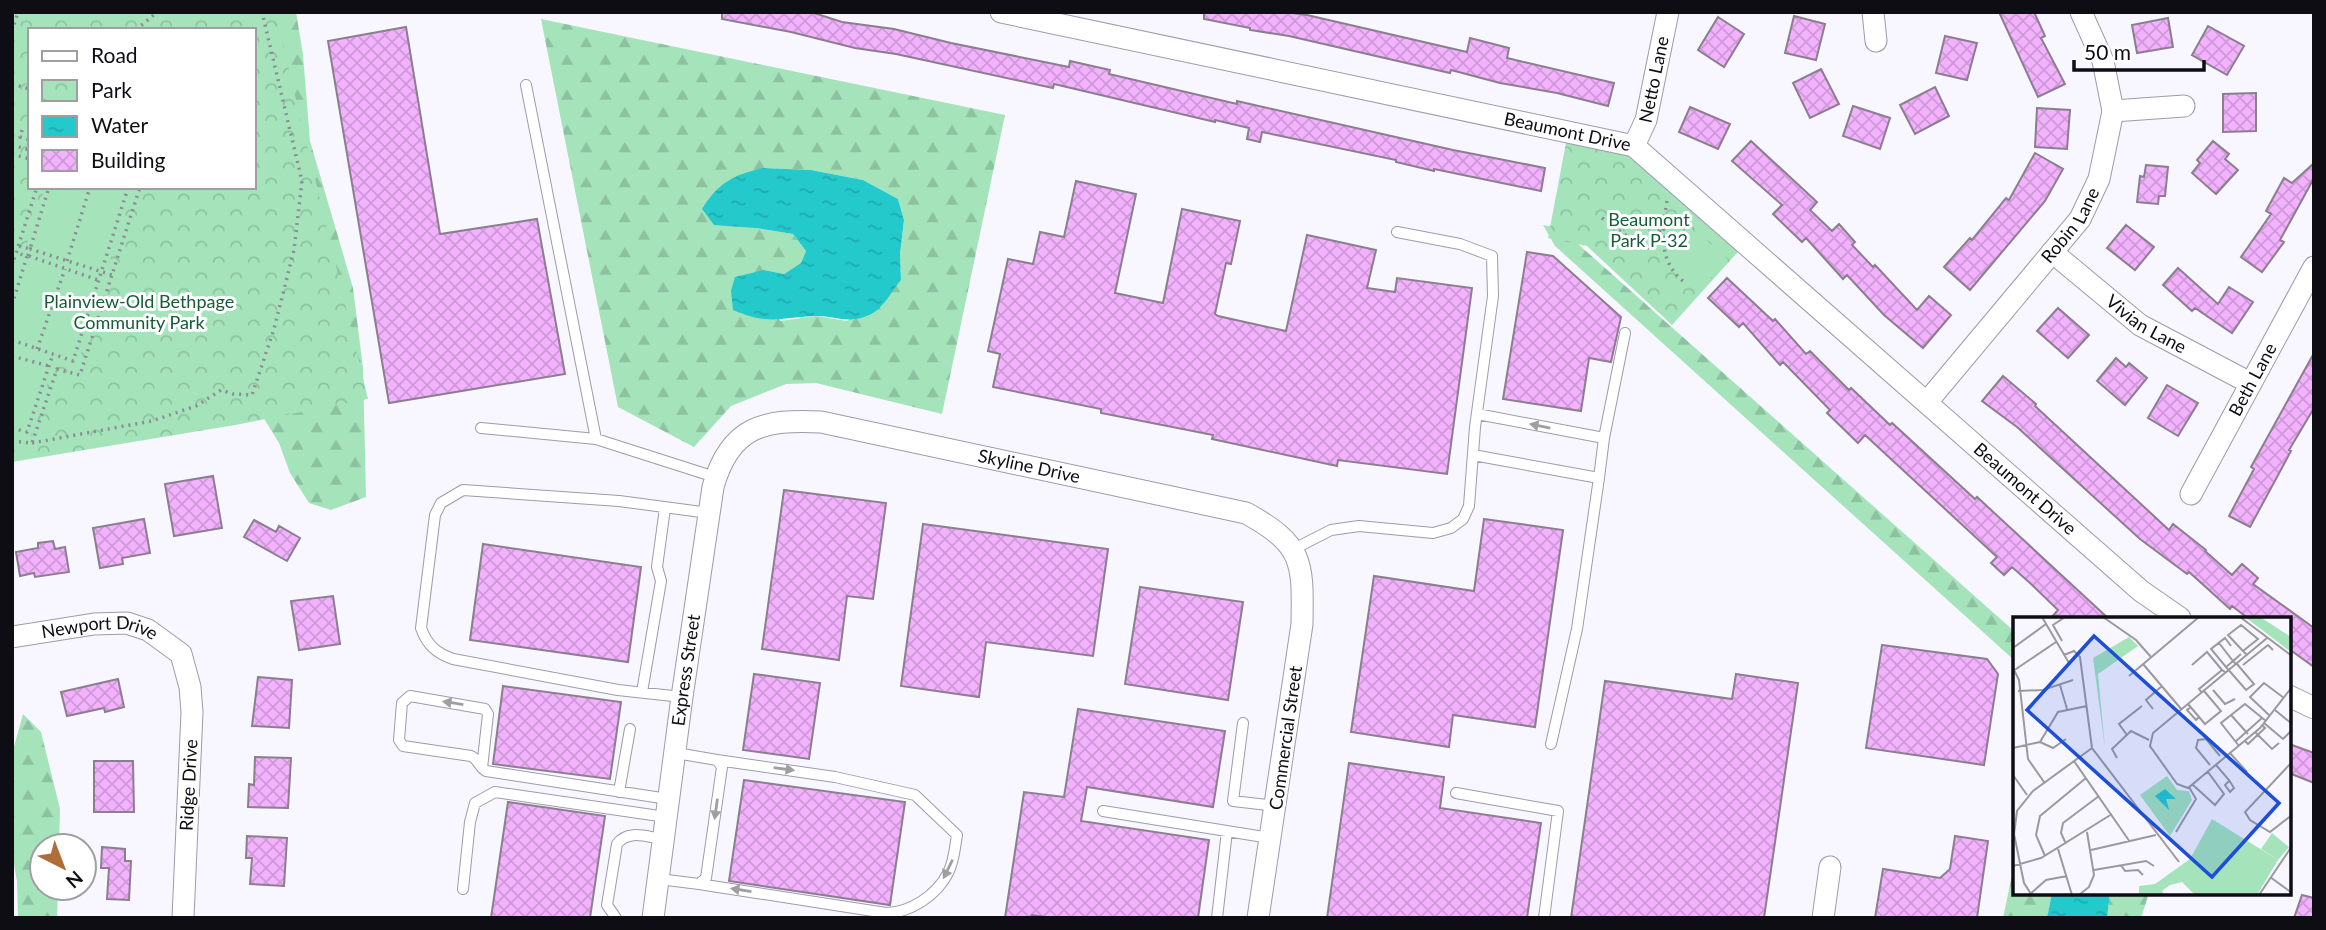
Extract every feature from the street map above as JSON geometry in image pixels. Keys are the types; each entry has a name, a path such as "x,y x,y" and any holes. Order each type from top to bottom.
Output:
{"street":[{"name":"Beaumont Drive","path":"1001,12 1634,146 2141,590 2179,617"},
{"name":"Netto Lane","path":"1634,146 1646,120 1668,12"},
{"path":"1873,12 1876,41"},
{"name":"Robin Lane","path":"1927,402 2080,219 2099,179 2113,111 2103,61 2081,12"},
{"path":"2113,111 2184,106"},
{"name":"Vivian Lane","path":"2052,252 2140,325 2250,383"},
{"name":"Beth Lane","path":"2191,494 2250,383 2308,289 2314,267"},
{"name":"Skyline Drive","path":"745,434 755,428 785,420 821,422 1246,513 1273,528 1295,553"},
{"name":"Express Street","path":"653,918 709,513 719,465 745,434"},
{"name":"Commercial Street","path":"1258,918 1302,624 1303,586 1295,553"},
{"name":"Newport Drive","path":"12,638 94,624 127,623 148,630 181,654"},
{"name":"Ridge Drive","path":"181,654 190,687 192,712 183,918"},
{"path":"2291,697 2314,708"},
{"path":"1823,918 1830,867"}],"lane":[{"path":"526,85 596,439"},
{"path":"1295,553 1331,530 1359,526 1433,533 1451,528 1463,519 1469,506 1477,414 1493,296 1492,256 1460,244 1397,232"},
{"path":"1550,744 1577,629 1604,438 1625,333"},
{"path":"1477,414 1604,438"},
{"path":"481,428 596,439 716,477"},
{"path":"1473,455 1599,478"},
{"path":"682,696 642,692 442,656 425,640 421,628 435,515 441,503 463,490 619,501 709,513"},
{"path":"642,692 661,580 657,567 665,508"},
{"path":"482,768 488,714 485,709 410,696 404,700 400,744 407,747 471,756 482,768 485,771 618,792 667,808"},
{"path":"1243,723 1233,801 1276,806"},
{"path":"618,792 630,729"},
{"path":"659,879 900,913 934,891 948,873 957,835 915,794 835,777 676,753"},
{"path":"699,884 706,878 722,767 717,760"},
{"path":"463,889 470,822 475,803 495,792 667,808"},
{"path":"1456,793 1558,811 1544,918"},
{"path":"1103,811 1270,838"},
{"path":"1217,918 1227,831"},
{"path":"616,918 607,905 617,844 629,834 663,839"}],"path":[{"path":"12,31 18,12"},
{"path":"138,28 157,12"},
{"path":"12,441 32,443 152,421 196,406 221,390 252,395 274,329 294,250 302,181 262,12"},
{"path":"23,130 20,137 28,139"},
{"path":"1678,185 1667,201 1662,242 1669,267 1683,281"},
{"path":"12,266 36,189"},
{"path":"12,305 48,189"},
{"path":"67,261 89,189"},
{"path":"12,340 73,361 128,189"},
{"path":"32,443 57,369 80,375 139,189"},
{"path":"1602,218 1646,250 1666,221"},
{"path":"19,246 112,275"},
{"path":"15,255 27,256 99,280"},
{"path":"37,349 65,269"},
{"path":"12,428 27,432 53,354"},
{"path":"12,356 49,366"}],"green space":[{"name":"Plainview-Old Bethpage Community Park","path":"12,12 275,12 368,399 235,425 12,462"},
{"path":"58,12 296,12 303,55 310,141 353,288 363,368 366,497 331,510 309,503 290,473 279,443 255,404 256,28 56,28"},
{"path":"541,19 1005,115 942,414 816,383 786,384 731,406 694,447 618,407","holes":["763,168 811,170 863,180 898,199 904,220 900,254 901,280 847,321 816,316 780,321 764,270 784,274 801,263 806,251 793,234 756,228"]},
{"name":"Beaumont Park P-32","path":"1568,132 1634,146 1745,244 1672,325 1587,246 1548,238"},
{"path":"44,189 132,189 76,370 54,364 30,439 12,433 12,291"},
{"path":"1543,225 1560,228 2013,630 2013,659 1555,246"},
{"path":"1699,234 1728,259 1703,287 1674,262"},
{"path":"23,714 41,732 60,809 59,832 28,832 28,902 58,902 57,918 18,918 17,881 12,854 12,754"},
{"path":"2013,871 2013,895 2052,895 2047,918 2003,918"},
{"path":"2110,895 2148,895 2141,918 2107,918"}],"water":[{"path":"763,168 811,170 863,180 898,199 904,220 900,254 901,280 877,310 857,319 814,316 765,319 733,310 731,291 735,277 764,270 784,274 801,263 806,251 793,234 714,225 702,209 727,181"},
{"path":"2052,895 2110,895 2107,918 2047,918"}],"building":[{"path":"722,12 811,12 842,22 894,29 1069,67 1070,61 1110,70 1109,74 1237,104 1237,101 1545,168 1541,191 1434,171 1396,160 1262,132 1260,142 1247,139 1249,128 1054,84 1053,88 722,19"},
{"path":"1204,12 1285,12 1307,15 1467,52 1470,38 1509,48 1507,58 1614,83 1608,106 1451,70 1450,73 1289,36 1250,30 1204,19"},
{"path":"1999,12 2034,12 2045,36 2041,38 2065,84 2038,97"},
{"path":"1794,16 1825,24 1816,60 1785,53"},
{"path":"1718,17 1744,34 1724,67 1698,50"},
{"path":"2168,18 2173,47 2137,53 2132,25"},
{"path":"2208,26 2244,46 2227,75 2192,55"},
{"path":"406,27 440,234 537,219 565,374 389,403 328,41"},
{"path":"1945,36 1977,43 1967,80 1936,73"},
{"path":"1821,69 1839,104 1810,118 1793,83"},
{"path":"1935,87 1949,116 1915,134 1900,105"},
{"path":"2256,93 2256,131 2223,132 2223,94"},
{"path":"1853,106 1890,118 1880,149 1843,136"},
{"path":"1690,107 1730,124 1718,149 1679,132"},
{"path":"2037,108 2070,110 2067,149 2035,147"},
{"path":"1751,141 1817,202 1810,210 1832,231 1839,224 1855,242 1852,245 1873,267 1875,265 1917,310 1929,296 1951,315 1923,348 1884,315 1847,275 1843,279 1806,238 1802,242 1773,214 1782,205 1732,161"},
{"path":"2213,141 2229,154 2225,159 2238,170 2216,194 2192,173 2200,163 2197,160"},
{"path":"2035,153 2063,169 2045,201 1970,290 1944,267 1970,238 1972,240 2006,198 2009,200"},
{"path":"2314,163 2314,178 2280,240 2284,242 2262,272 2241,257 2271,214 2266,211 2284,178 2292,183"},
{"path":"2146,165 2168,167 2165,196 2159,196 2158,204 2137,202 2140,176 2144,177"},
{"path":"1076,181 1136,194 1115,293 1163,303 1182,209 1240,221 1231,264 1226,263 1215,314 1218,316 1286,331 1307,235 1376,250 1367,288 1395,292 1397,278 1472,288 1447,474 1338,460 1337,466 1212,439 1213,435 1101,413 1101,409 993,387 1000,354 988,351 1008,259 1033,264 1040,232 1064,237"},
{"path":"2126,225 2154,247 2135,270 2107,248"},
{"path":"1527,252 1553,256 1621,317 1611,362 1589,358 1581,411 1503,399"},
{"path":"2178,268 2218,304 2229,287 2253,302 2232,333 2195,308 2192,311 2163,285"},
{"path":"1727,278 1773,321 1775,319 1806,354 1810,351 1849,390 1851,388 1890,425 1892,423 1975,499 1977,497 2107,617 2052,617 2058,610 2030,583 2012,567 2004,575 1991,563 1997,557 1865,435 1858,443 1827,413 1830,410 1783,362 1780,365 1743,323 1739,327 1708,298"},
{"path":"2058,308 2089,335 2068,358 2037,331"},
{"path":"2314,353 2314,408 2289,450 2291,451 2250,527 2229,516 2254,469 2251,467"},
{"path":"2116,358 2126,367 2129,363 2147,378 2125,405 2097,381"},
{"path":"2003,376 2169,530 2173,524 2232,575 2242,564 2258,578 2253,584 2314,628 2314,667 2291,650 2291,617 2246,617 2232,606 2230,609 2189,572 2187,574 2140,539 2017,427 1982,401"},
{"path":"2167,385 2198,403 2178,436 2148,418"},
{"path":"213,476 222,528 174,536 165,484"},
{"path":"784,490 886,503 873,599 847,596 839,660 762,649"},
{"path":"144,519 150,553 122,558 123,564 100,568 93,528"},
{"path":"1484,519 1563,530 1535,727 1453,715 1449,747 1351,732 1374,576 1474,591"},
{"path":"254,520 276,532 279,526 300,538 287,561 244,537"},
{"path":"923,524 1108,549 1093,656 986,642 979,697 901,686"},
{"path":"53,541 55,549 65,547 69,572 35,577 34,573 20,576 16,552 38,548 38,543"},
{"path":"483,544 641,567 628,662 470,640"},
{"path":"1140,587 1243,602 1228,700 1125,684"},
{"path":"333,596 340,644 299,650 291,601"},
{"path":"1882,645 1987,659 1998,674 1984,765 1866,748"},
{"path":"754,674 820,683 809,759 743,750"},
{"path":"1736,674 1798,683 1764,918 1571,918 1605,681 1732,699"},
{"path":"258,677 292,680 289,728 252,726"},
{"path":"118,679 124,707 105,712 104,708 67,716 61,692"},
{"path":"503,686 621,702 610,779 493,764"},
{"path":"1078,709 1225,731 1213,807 1087,787 1081,821 1209,840 1198,918 1052,918 1032,915 1031,918 1005,918 1024,792 1064,797"},
{"path":"2291,745 2314,753 2314,783 2291,774"},
{"path":"255,757 291,758 288,808 248,807 249,784 254,785"},
{"path":"94,761 133,761 134,812 94,812"},
{"path":"1349,763 1444,777 1440,808 1541,823 1527,918 1327,918"},
{"path":"744,780 905,802 890,905 729,881"},
{"path":"508,802 605,816 590,918 491,918"},
{"path":"247,836 287,838 284,886 250,884 252,858 246,858"},
{"path":"1955,836 1988,841 1977,918 1875,918 1883,869 1940,878 1950,869"},
{"path":"102,847 125,849 125,861 131,861 129,900 107,899 109,868 101,868"},
{"path":"2302,895 2314,898 2314,918 2294,918"}]}
